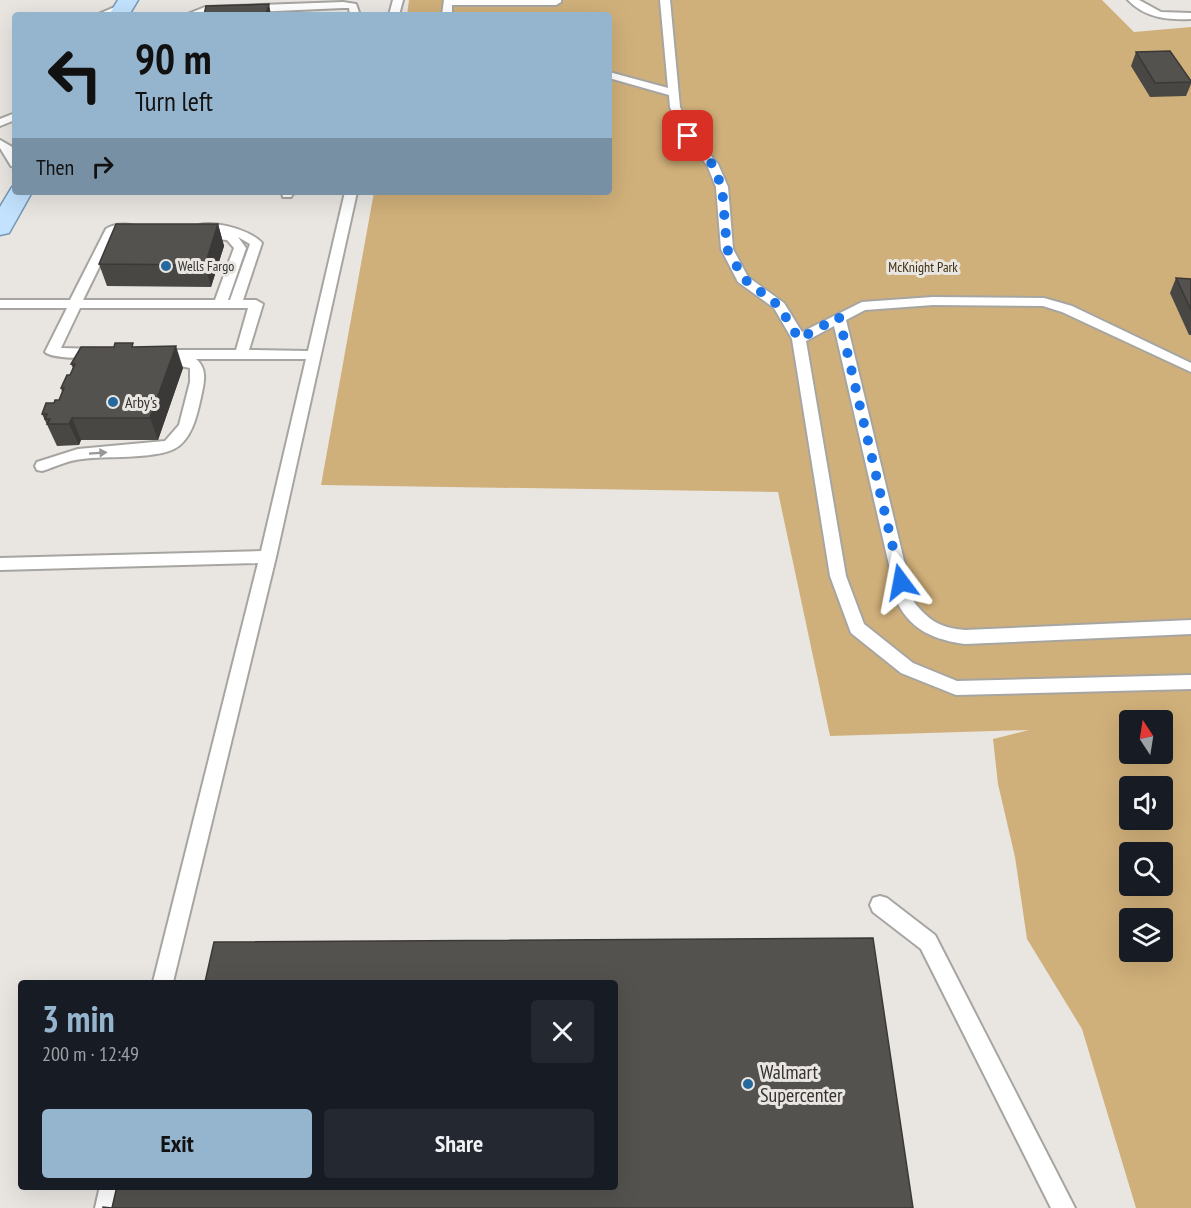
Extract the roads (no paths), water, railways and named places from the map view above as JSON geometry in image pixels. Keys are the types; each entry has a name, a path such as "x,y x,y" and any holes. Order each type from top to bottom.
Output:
{"main road":[{"path":"0,228 18,195"}],"lane":[{"path":"447,12 447,2 556,2 556,0"},
{"path":"665,0 675,106 688,136 712,164 722,187 727,249 744,279 779,306 799,339 838,576 857,628 907,668 956,688 1191,681"},
{"path":"1133,0 1144,11 1157,15 1191,16"},
{"path":"199,12 343,5 354,6 355,12"},
{"path":"110,12 124,7"},
{"path":"612,76 674,93"},
{"path":"0,143 8,148 12,157"},
{"path":"162,980 268,557 350,195"},
{"path":"48,361 112,358 52,352 112,229 148,232"},
{"path":"220,304 240,248 236,240 230,236 187,233 233,230 248,235 256,243 235,304"},
{"path":"799,339 862,306 885,302 1044,302 1067,309 1191,368"},
{"path":"0,304 256,304 241,355"},
{"path":"839,317 906,604 921,625 941,635 965,636 1191,627"},
{"path":"42,466 78,454 148,449 170,445 186,427 197,382 198,368 193,362 145,358 314,355"},
{"path":"0,564 268,557"},
{"path":"880,905 928,942 1063,1208"},
{"path":"107,1208 111,1190"}],"place":[{"name":"Wells Fargo","path":"166,266"},
{"name":"Arby's","path":"113,402"},
{"name":"Walmart Supercenter","path":"748,1084"}],"park label":[{"name":"McKnight Park","path":"923,267"}]}
